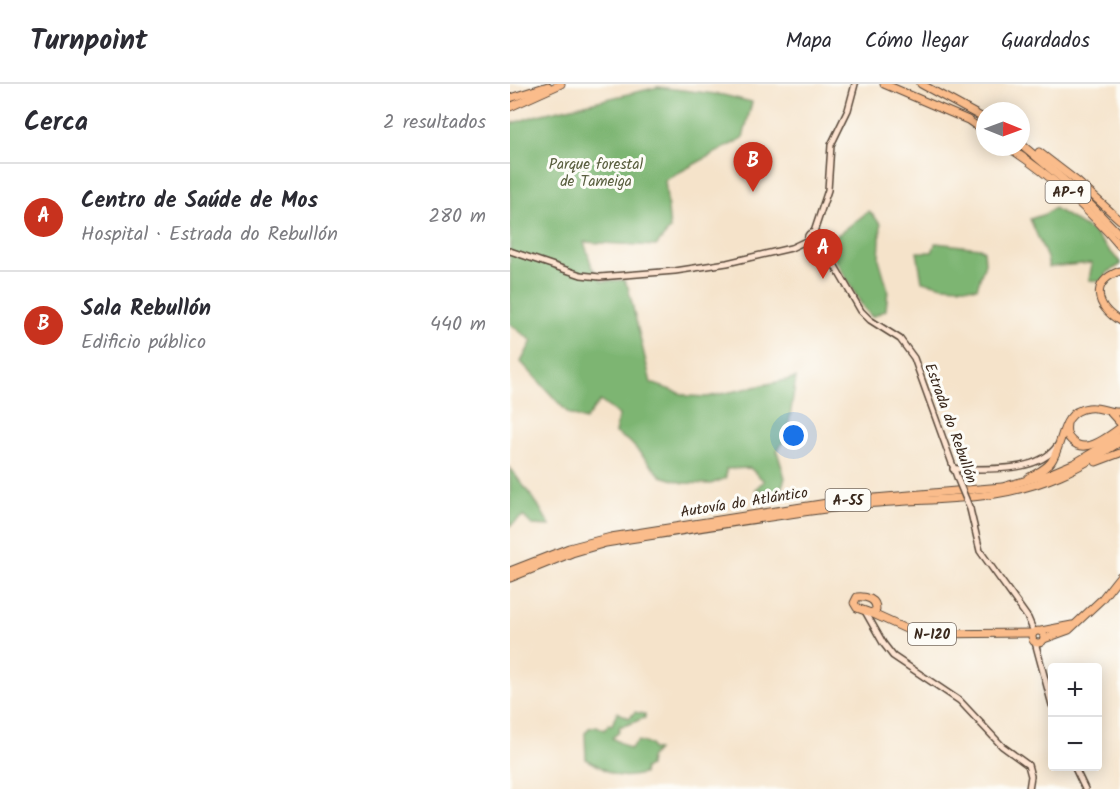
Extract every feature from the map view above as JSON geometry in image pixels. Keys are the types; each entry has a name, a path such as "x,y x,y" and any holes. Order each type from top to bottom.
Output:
{"highway":[{"path":"510,98 554,84"},
{"path":"510,107 561,84"},
{"path":"884,84 893,86 976,126"},
{"path":"921,84 976,114"},
{"path":"1030,146 1078,182 1120,220"},
{"name":"AP-9","path":"1030,152 1078,192 1120,235"},
{"name":"AP-9","path":"1022,156 1069,193 1120,246"},
{"path":"1120,271 1110,275 1103,283 1100,300 1104,309 1120,321"},
{"path":"1018,484 1048,465 1064,425 1070,418 1077,411 1086,408 1106,410 1120,420 1096,444 1083,447 1069,438 1066,426 1070,418"},
{"name":"Autovía do Atlántico","path":"510,571 611,537 840,501 979,491 1018,484 1075,463 1120,436"},
{"name":"Autovía do Atlántico","path":"570,550 851,505 994,494 1047,481 1079,468 1120,442"},
{"path":"1079,468 1120,453"},
{"name":"Autovía do Atlántico","path":"510,578 551,557"},
{"name":"N-120","path":"874,615 906,629 931,634 1016,633 1037,637 1066,632 1088,614 1120,576"}],"street":[{"path":"808,240 809,234 814,232 828,190 831,145 848,110 855,84"},
{"path":"808,240 813,243 818,241 818,235 814,232"},
{"path":"510,251 570,272 600,277 675,271 727,263 791,248 808,240"},
{"name":"Estrada do Rebullón","path":"818,241 861,311 870,320 900,339 909,349 923,379 953,469 970,509 980,551 1028,618 1037,637 1048,686"},
{"path":"953,469 974,470 1039,462 1047,457 1059,442"},
{"path":"874,615 883,643 893,656 960,701 1002,746 1028,765 1031,776 1029,789"},
{"path":"1076,771 1085,789"}],"green space":[{"name":"Parque forestal de Tameiga","path":"658,87 723,95 752,102 743,138 665,180 670,229 656,246 584,242 592,267 602,281 624,280 628,287 651,383 688,396 707,397 796,378 787,436 777,451 785,478 779,495 755,489 764,481 750,468 726,469 726,478 711,484 684,483 661,476 630,442 615,433 619,415 600,401 585,420 569,414 521,362 532,341 510,324 510,124 538,115"},
{"path":"1054,208 1093,232 1120,262 1120,265 1108,272 1101,281 1089,280 1092,263 1049,267 1030,219"},
{"path":"869,211 881,224 879,259 888,290 886,310 872,317 863,307 826,244"},
{"path":"936,243 980,248 984,251 985,263 977,288 943,286 922,281 917,252 932,252"},
{"path":"510,468 538,505 550,526 532,525 523,516 510,526"},
{"path":"617,712 629,718 635,712 645,714 645,718 620,726 618,733 612,738 630,749 638,741 651,745 652,749 657,750 650,758 649,766 644,769 643,774 619,776 586,759 585,733 589,728 597,726 604,730 609,724 612,725"}],"place":[{"name":"Sala Rebullón","path":"753,192"},
{"name":"Centro de Saúde de Mos","path":"823,279"}]}
